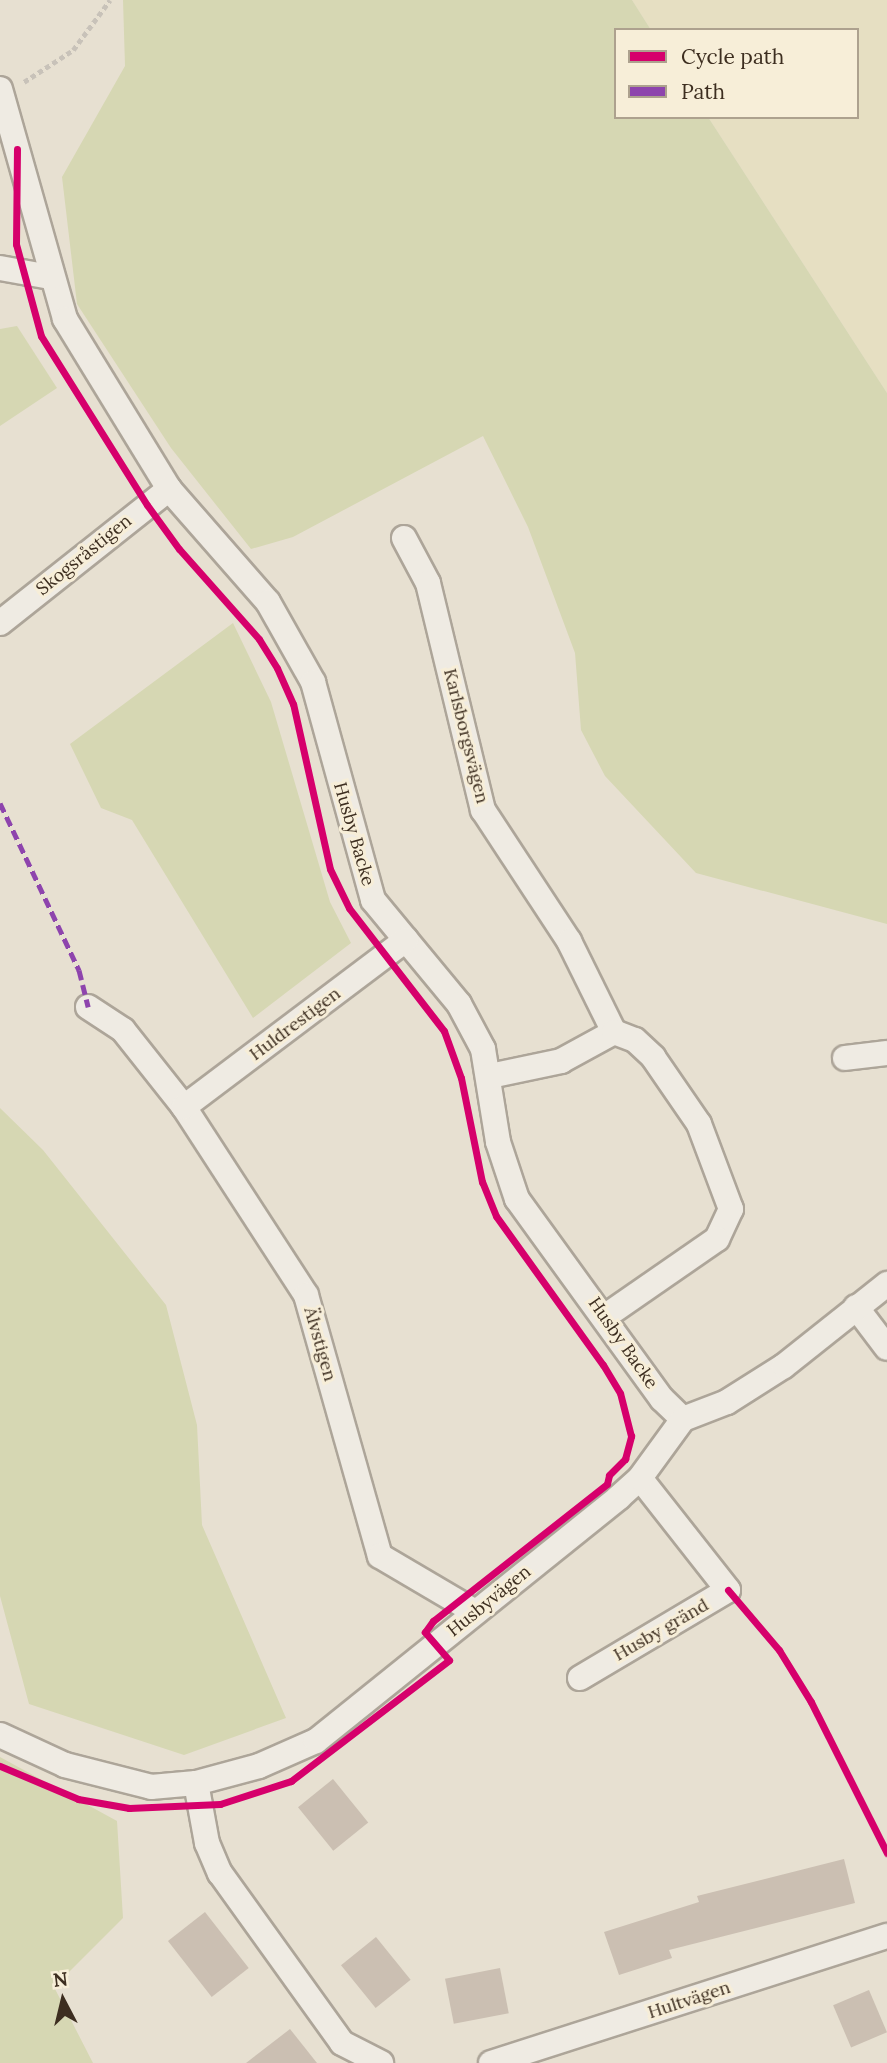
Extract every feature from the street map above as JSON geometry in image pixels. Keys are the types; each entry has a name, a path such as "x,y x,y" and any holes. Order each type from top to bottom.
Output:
{"street":[{"name":"Husby Backe","path":"2,93 50,277 65,319 169,489 268,602 313,682 373,900 459,1003 483,1049 491,1076 498,1142 517,1199 606,1316 662,1399 683,1419"},
{"path":"0,268 50,277"},
{"name":"Skogsråstigen","path":"0,623 169,489"},
{"name":"Karlsborgsvägen","path":"404,538 428,583 483,810 569,941 614,1032"},
{"name":"Huldrestigen","path":"184,1107 406,940"},
{"name":"Älvstigen","path":"88,1007 122,1030 184,1107 306,1295 380,1556 475,1612"},
{"path":"491,1076 561,1061 614,1032 635,1040 653,1057 699,1124 731,1209 718,1239 606,1316"},
{"path":"845,1058 887,1054"},
{"path":"683,1419 727,1402 784,1366 887,1284"},
{"path":"856,1307 887,1348"},
{"name":"Husbyvägen","path":"0,1735 65,1765 151,1787 196,1783 259,1766 316,1741 640,1478 683,1419"},
{"name":"Husby gränd","path":"580,1678 728,1590 640,1478"},
{"path":"196,1783 207,1843 220,1873 342,2043 381,2063"},
{"name":"Hultvägen","path":"491,2063 887,1936"}],"path":[{"path":"2,93 73,50 110,0"}],"shaded area":[{"path":"632,0 887,0 887,393 709,119 859,119 859,28 650,28"}],"green space":[{"path":"123,0 632,0 650,28 614,28 614,119 709,119 887,393 887,924 696,873 605,776 581,730 575,653 528,527 483,436 293,537 251,549 171,448 77,304 62,177 125,66"},
{"path":"17,326 57,388 0,426 0,329"},
{"path":"233,623 271,702 330,902 351,943 253,1018 132,820 101,808 70,744"},
{"path":"0,1108 43,1150 166,1305 197,1425 202,1525 286,1718 184,1755 29,1704 0,1596"},
{"path":"0,1757 117,1821 123,1918 54,1987 93,2063 0,2063"}],"building":[{"path":"333,1779 368,1823 333,1851 298,1807"},
{"path":"844,1859 855,1903 669,1950 672,1958 619,1975 604,1932 699,1902 697,1896"},
{"path":"205,1912 249,1968 212,1997 168,1941"},
{"path":"376,1937 411,1980 376,2008 341,1965"},
{"path":"500,1968 509,2013 454,2024 445,1979"},
{"path":"869,1990 887,2032 851,2048 833,2005"},
{"path":"290,2029 317,2063 246,2063"}],"marked path":[{"path":"0,803 79,970 88,1007"}],"cycle path":[{"path":"0,1766 78,1799 129,1808 220,1804 291,1781 449,1660 425,1632 433,1621 607,1484 609,1475 625,1459 631,1436 620,1393 603,1365 496,1216 482,1182 461,1078 444,1031 349,908 330,869 293,704 277,668 259,639 179,549 147,505 41,336 16,244 17,149"},
{"path":"728,1590 779,1650 811,1702 887,1853"}]}
